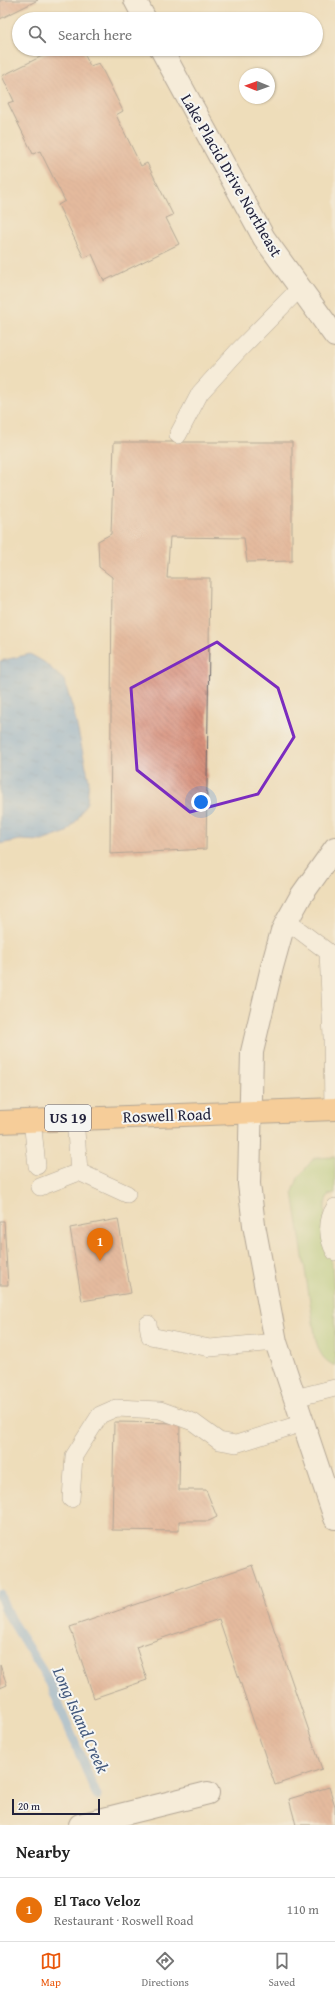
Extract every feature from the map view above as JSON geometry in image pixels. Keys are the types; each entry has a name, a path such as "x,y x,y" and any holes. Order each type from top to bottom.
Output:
{"main road":[{"name":"Roswell Road","path":"0,1122 334,1109"}],"street":[{"path":"134,0 141,12"},
{"name":"Lake Placid Drive Northeast","path":"165,56 264,238 335,336"},
{"path":"335,848 301,896 287,921 282,931 272,967 252,1052 249,1184 254,1226 276,1342 335,1518"},
{"path":"80,1825 208,1793"}],"lane":[{"path":"178,434 200,393 237,352 300,288"},
{"path":"287,921 328,952 333,1038 334,1109"},
{"path":"75,1118 79,1172"},
{"path":"32,1120 37,1166"},
{"path":"40,1187 79,1172 127,1194"},
{"path":"335,1207 331,1214 328,1235 335,1252"},
{"path":"149,1330 210,1348 276,1342"},
{"path":"295,1398 335,1388"},
{"path":"71,1499 74,1456 100,1415 116,1408 160,1410 193,1422 219,1441 236,1444 303,1423"}],"highlighted area":[{"path":"217,642 278,688 294,737 258,794 190,812 137,770 131,688"}],"green space":[{"path":"335,1157 335,1193 328,1195 325,1209 333,1284 335,1316 335,1366 322,1356 316,1341 293,1192 298,1178 314,1158"}],"water":[{"path":"30,654 44,662 64,680 74,713 89,780 87,802 77,820 67,832 42,841 20,840 0,844 0,661"}],"building":[{"path":"0,0 38,0 12,12 0,19"},
{"path":"42,56 85,56 90,66 99,63 123,111 116,115 141,166 147,163 173,215 166,218 179,244 104,281 92,254 84,258 58,205 65,201 40,151 33,154 8,103 14,101 2,76"},
{"path":"114,442 292,442 292,561 247,562 244,538 170,537 167,578 210,578 206,849 110,854 112,577 99,567 98,541 111,534"},
{"path":"118,1219 131,1293 82,1301 70,1228"},
{"path":"0,1221 4,1221 8,1285 0,1285"},
{"path":"114,1422 180,1423 179,1490 206,1490 217,1517 209,1521 179,1521 179,1531 112,1530"},
{"path":"252,1565 322,1769 275,1785 219,1619 136,1647 147,1680 94,1698 70,1627"},
{"path":"0,1665 7,1685 0,1688"},
{"path":"329,1787 335,1806 335,1825 296,1825 289,1799"}],"waterway":[{"name":"Long Island Creek","path":"0,1595 8,1615 50,1683 97,1796"}],"place":[{"name":"El Taco Veloz","path":"100,1261"}]}
